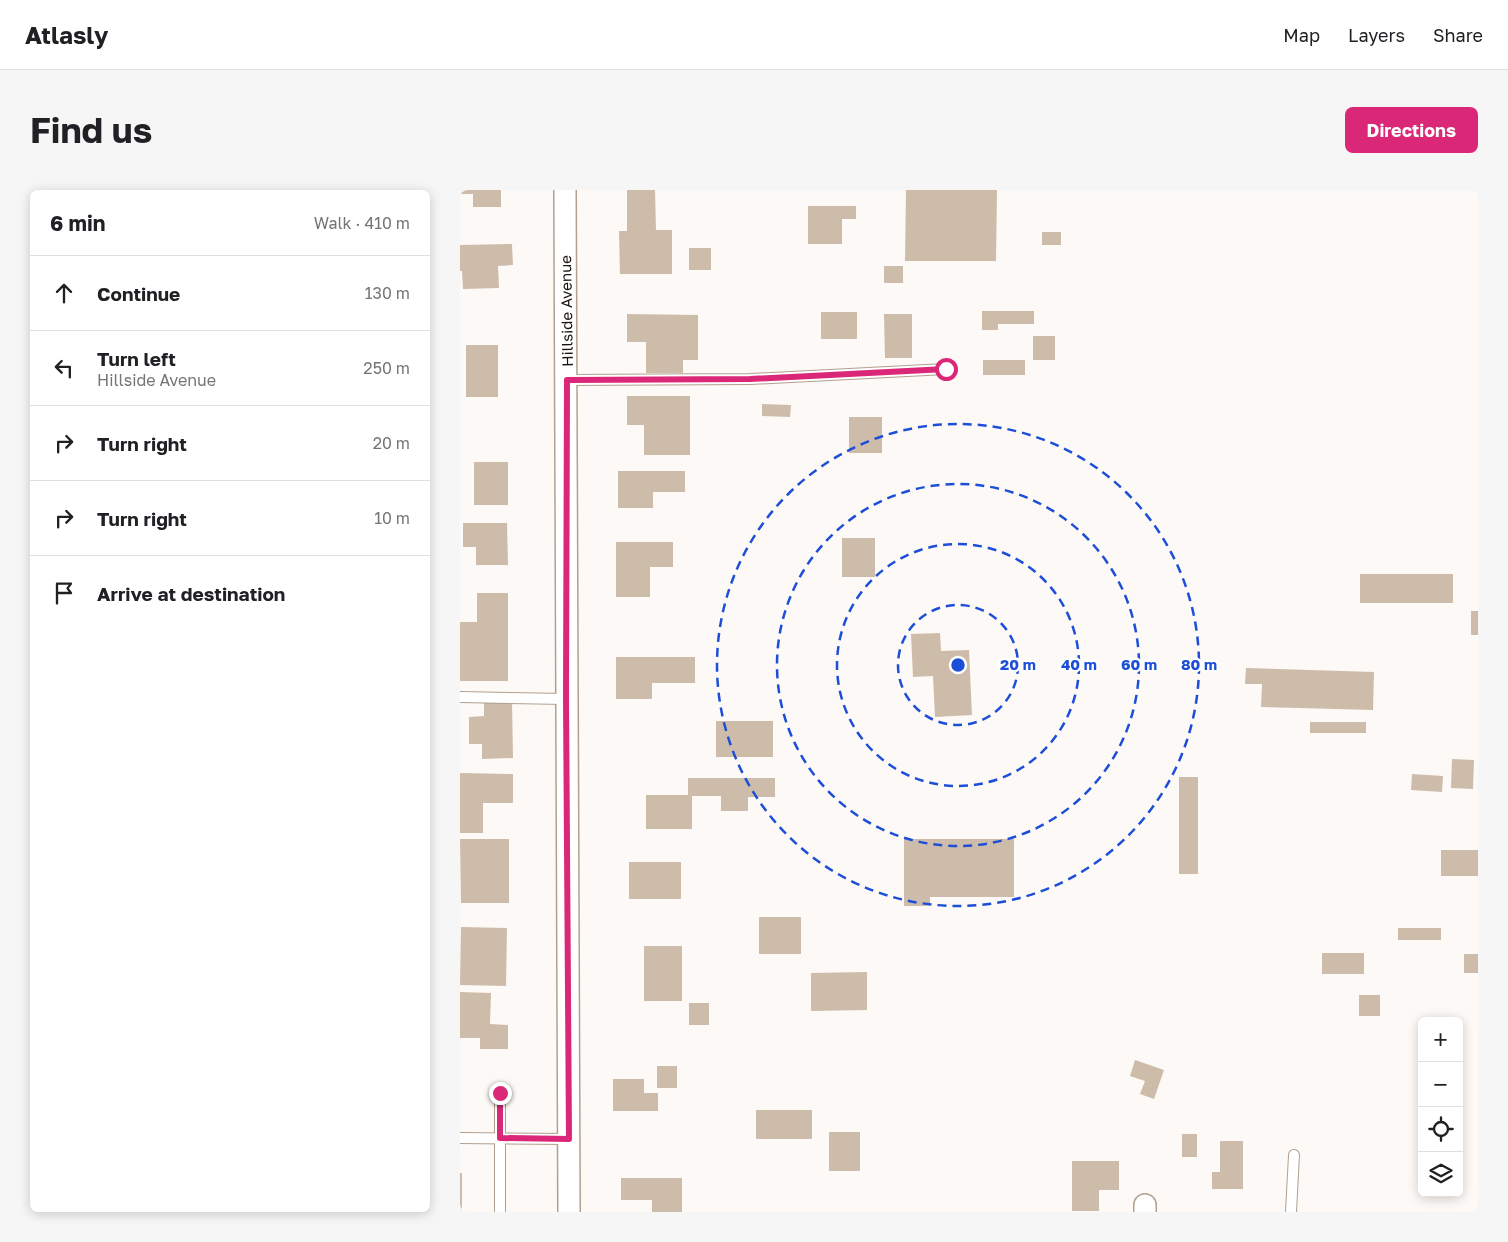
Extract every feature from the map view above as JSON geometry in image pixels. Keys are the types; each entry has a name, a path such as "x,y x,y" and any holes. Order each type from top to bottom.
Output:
{"street":[{"name":"Hillside Avenue","path":"565,190 569,1212"}],"lane":[{"path":"567,380 750,379 946,369"},
{"path":"460,697 566,699"},
{"path":"500,1093 500,1212"},
{"path":"460,1138 569,1139"},
{"path":"1291,1212 1294,1155"}],"building":[{"path":"460,190 501,190 501,207 473,207 473,194 460,194"},
{"path":"627,190 655,190 656,230 672,230 672,274 620,274 619,231 627,231"},
{"path":"906,190 997,190 996,261 905,261"},
{"path":"808,206 856,206 856,219 842,219 842,244 808,244"},
{"path":"1042,232 1061,232 1061,245 1042,245"},
{"path":"512,244 513,265 498,266 499,288 463,289 462,271 460,271 460,245"},
{"path":"689,248 711,248 711,270 689,270"},
{"path":"884,266 903,266 903,283 884,283"},
{"path":"982,311 1034,311 1034,324 998,324 998,330 982,330"},
{"path":"821,312 857,312 857,339 821,339"},
{"path":"627,314 698,315 698,360 683,360 683,373 646,373 646,342 627,342"},
{"path":"884,314 912,314 912,358 885,358"},
{"path":"1033,336 1055,336 1055,360 1033,360"},
{"path":"466,345 498,345 498,397 466,397"},
{"path":"983,360 1025,360 1025,375 983,375"},
{"path":"627,396 690,396 690,455 644,455 644,425 627,425"},
{"path":"762,404 791,405 790,417 762,416"},
{"path":"849,417 882,417 882,453 849,453"},
{"path":"474,462 508,462 508,505 474,505"},
{"path":"618,471 685,471 685,492 653,492 653,508 618,508"},
{"path":"463,523 507,523 508,565 476,565 476,547 463,547"},
{"path":"842,538 875,538 875,577 842,577"},
{"path":"616,542 673,542 673,567 650,567 650,597 616,597"},
{"path":"1360,574 1453,574 1453,603 1360,603"},
{"path":"477,593 508,593 508,681 460,681 460,622 477,622"},
{"path":"1471,611 1478,611 1478,635 1471,635"},
{"path":"940,633 941,651 969,650 972,715 935,717 933,676 913,677 911,634"},
{"path":"616,657 695,657 695,683 652,683 652,699 616,699"},
{"path":"1246,668 1374,672 1373,710 1261,707 1262,684 1245,684"},
{"path":"512,701 513,758 482,759 482,744 469,744 469,717 484,716 484,702"},
{"path":"716,721 773,721 773,757 716,757"},
{"path":"1310,722 1366,722 1366,733 1310,733"},
{"path":"1452,759 1474,760 1473,789 1451,788"},
{"path":"460,773 513,774 513,803 483,803 483,833 460,833"},
{"path":"1412,774 1443,776 1442,792 1411,790"},
{"path":"1179,777 1198,777 1198,874 1179,874"},
{"path":"688,778 775,778 775,797 748,797 748,811 721,811 721,796 692,796 692,829 646,829 646,795 688,795"},
{"path":"460,839 509,839 509,903 461,903"},
{"path":"904,839 1014,839 1014,897 930,897 930,906 904,906"},
{"path":"1441,850 1478,850 1478,876 1441,876"},
{"path":"629,862 681,862 681,899 629,899"},
{"path":"759,917 801,917 801,954 759,954"},
{"path":"461,927 507,928 506,986 460,985"},
{"path":"1398,928 1441,928 1441,940 1398,940"},
{"path":"644,946 682,946 682,1001 644,1001"},
{"path":"1322,953 1364,953 1364,974 1322,974"},
{"path":"1464,954 1478,954 1478,973 1464,973"},
{"path":"867,972 867,1010 811,1011 811,973"},
{"path":"460,992 491,993 490,1024 508,1025 508,1049 480,1049 480,1038 460,1038"},
{"path":"1359,995 1380,995 1380,1016 1359,1016"},
{"path":"689,1003 709,1003 709,1025 689,1025"},
{"path":"1135,1060 1164,1070 1154,1099 1140,1094 1145,1081 1130,1076"},
{"path":"657,1066 677,1066 677,1088 657,1088"},
{"path":"613,1079 644,1079 644,1093 658,1093 658,1111 613,1111"},
{"path":"756,1110 812,1110 812,1139 756,1139"},
{"path":"829,1132 860,1132 860,1171 829,1171"},
{"path":"1182,1134 1197,1134 1197,1157 1182,1157"},
{"path":"1220,1141 1243,1141 1243,1189 1212,1189 1212,1172 1220,1172"},
{"path":"1072,1161 1119,1161 1119,1190 1099,1190 1099,1211 1072,1211"},
{"path":"460,1173 462,1173 462,1212 460,1212"},
{"path":"621,1178 682,1178 682,1212 652,1212 652,1200 621,1200"}],"route":[{"path":"500,1093 500,1138 569,1139 566,699 567,380 750,379 946,369"}]}
